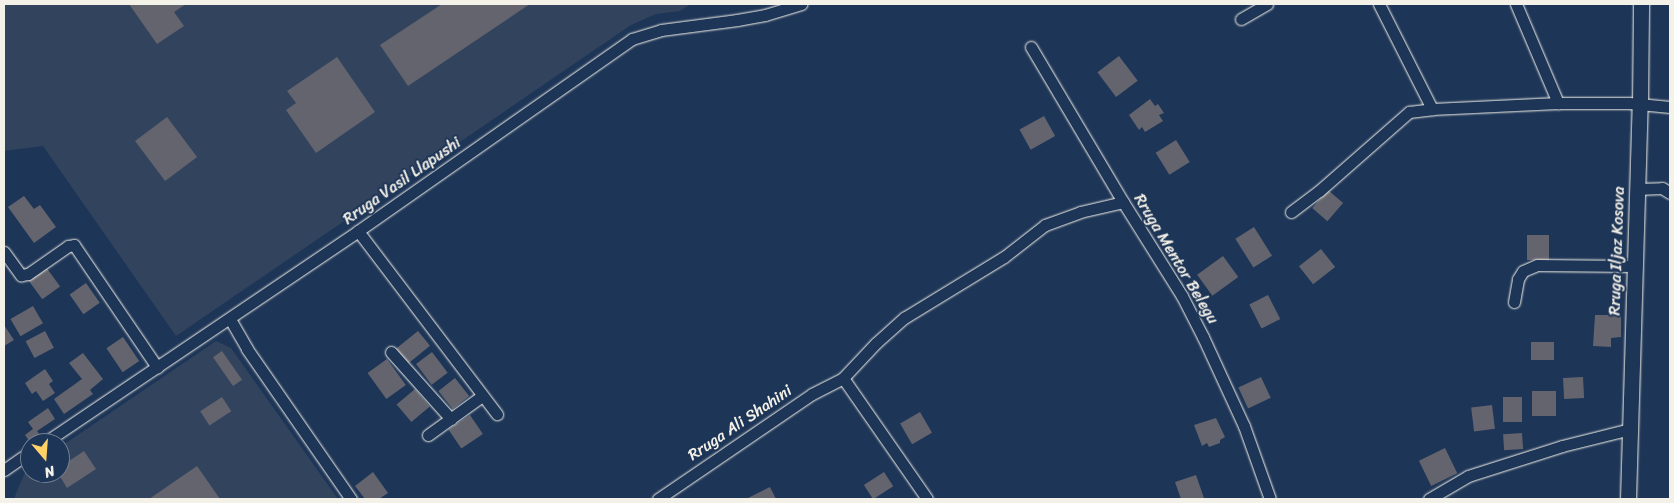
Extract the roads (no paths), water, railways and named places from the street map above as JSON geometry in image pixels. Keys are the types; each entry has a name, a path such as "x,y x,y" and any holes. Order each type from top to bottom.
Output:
{"street":[{"name":"Rruga Vasil Llapushi","path":"59,433 230,319 632,40 660,30 746,18 802,4"},
{"path":"1241,19 1267,4"},
{"path":"1379,4 1432,108"},
{"path":"1516,4 1558,103"},
{"name":"Rruga Iljaz Kosova","path":"1628,499 1640,104 1641,4"},
{"name":"Rruga Mentor Belegu","path":"1031,47 1122,202 1182,296 1204,337 1244,426 1270,499"},
{"path":"1291,212 1319,191 1409,112 1432,108 1558,103 1640,104 1670,107"},
{"path":"1637,189 1662,188 1670,194"},
{"name":"Rruga Ali Shahini","path":"658,499 812,394 843,378 904,318 1004,256 1045,225 1080,212 1122,202"},
{"path":"358,231 497,414"},
{"path":"4,252 16,271 22,275 28,274 68,246 74,245 157,367"},
{"path":"1514,302 1518,279 1523,271 1537,265 1634,266"},
{"path":"230,319 246,349 351,499"},
{"path":"391,352 451,419"},
{"path":"843,378 927,499"},
{"path":"428,435 482,396"},
{"path":"1429,499 1468,476 1562,446 1630,429"},
{"path":"4,470 20,459"}]}
